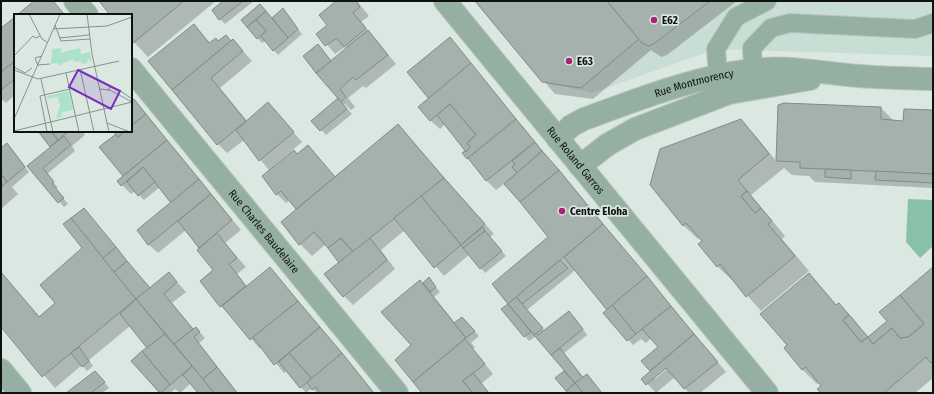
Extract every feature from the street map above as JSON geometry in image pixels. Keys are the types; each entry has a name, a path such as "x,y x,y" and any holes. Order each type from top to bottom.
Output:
{"street":[{"path":"75,1 86,14"},
{"name":"Rue Roland Garros","path":"445,1 767,393"},
{"name":"Rue Charles Baudelaire","path":"132,70 397,393"},
{"name":"Rue Montmorency","path":"558,139 571,126 584,119 665,89 737,82 841,75 933,79"},
{"name":"Rue Montmorency","path":"580,166 607,145 635,129 737,82"},
{"path":"1,370 20,393"}],"lane":[{"path":"737,82 716,49 736,17 767,1"},
{"path":"737,82 752,48 771,28 790,23 915,29 933,23"}],"shaded area":[{"path":"474,1 933,1 933,56 716,49 592,93 542,82"},
{"path":"908,199 933,200 933,246 920,258 906,242"}],"building":[{"path":"34,1 53,1 64,14 18,14"},
{"path":"99,1 184,1 133,43 132,14 109,14"},
{"path":"223,1 243,1 219,20 212,10"},
{"path":"336,1 356,1 360,7 353,13 366,28 344,47 337,38 325,46 316,34 327,25 319,15"},
{"name":"E63","path":"475,1 607,1 639,39 581,88 542,82"},
{"name":"E62","path":"607,1 710,1 649,46 642,43"},
{"path":"260,4 266,11 247,27 241,20"},
{"path":"283,8 298,29 288,38 272,18"},
{"path":"266,11 288,38 273,51 261,36 266,31 256,20"},
{"path":"14,18 14,62 1,72 1,28"},
{"path":"256,20 266,31 257,39 247,27"},
{"path":"194,24 209,43 216,38 218,41 226,35 231,41 172,90 148,61"},
{"path":"368,30 388,55 356,80 353,77 340,89 346,97 341,102 316,73"},
{"path":"450,37 471,63 429,99 407,72"},
{"path":"233,39 243,51 211,78 246,121 217,145 172,90"},
{"path":"318,44 331,61 316,73 303,56"},
{"path":"14,62 14,80 1,90 1,72"},
{"path":"471,63 516,119 467,159 462,153 470,147 467,143 476,135 450,104 430,121 418,107"},
{"path":"338,98 347,109 320,131 311,121"},
{"path":"134,99 146,114 132,125 132,101"},
{"path":"268,102 294,132 259,161 236,130"},
{"path":"784,103 881,107 881,119 903,121 904,109 933,110 933,174 800,168 800,162 776,161 778,105"},
{"path":"450,104 476,135 467,143 470,147 466,152 437,115"},
{"path":"146,114 167,140 123,176 99,147 116,134 118,137 124,132 132,132 132,125"},
{"path":"516,119 535,142 486,181 468,158"},
{"path":"741,119 769,154 738,180 747,191 741,196 755,213 761,208 772,221 768,224 795,256 746,297 720,264 717,267 698,244 702,241 686,223 683,226 650,185 660,149"},
{"path":"398,124 444,178 353,252 341,238 328,248 314,232 299,245 281,222"},
{"path":"39,132 52,132 58,140 50,147"},
{"path":"52,132 68,132 58,140"},
{"path":"114,132 124,132 118,137"},
{"path":"64,136 71,145 43,168 54,182 52,184 64,198 58,203 27,166"},
{"path":"167,140 199,179 171,203 143,167 121,186 117,181"},
{"path":"535,142 542,151 517,173 512,167 515,165 512,161"},
{"path":"7,143 25,167 7,182 1,174 1,148"},
{"path":"308,145 335,177 296,209 281,191 276,195 262,176 294,150 297,154"},
{"path":"542,151 559,170 520,202 504,184"},
{"path":"143,167 155,182 138,196 127,182"},
{"path":"825,169 851,170 851,179 825,177"},
{"path":"559,170 603,224 508,304 492,284 548,237 520,202"},
{"path":"876,171 933,174 933,183 875,180"},
{"path":"1,174 7,182 1,187"},
{"path":"444,178 485,224 461,245 421,196"},
{"path":"199,179 211,194 148,245 137,230"},
{"path":"747,191 761,208 755,213 741,196"},
{"path":"211,194 232,220 199,248 178,221"},
{"path":"421,196 461,245 434,268 394,218"},
{"path":"84,208 116,247 103,258 71,218"},
{"path":"71,218 136,299 42,377 1,327 1,272 39,317 55,303 40,285 82,248 63,224"},
{"path":"603,224 647,276 607,310 564,257"},
{"path":"483,227 485,231 463,248 461,245"},
{"path":"485,231 502,251 480,269 463,248"},
{"path":"217,233 237,258 229,264 246,286 220,307 200,281 213,270 197,250"},
{"path":"341,238 353,252 339,263 328,248"},
{"path":"370,238 387,260 343,297 324,274"},
{"path":"116,247 127,261 114,272 103,258"},
{"path":"560,260 568,268 522,304 516,297"},
{"path":"127,261 150,288 136,299 114,272"},
{"path":"270,267 298,301 250,340 222,306"},
{"path":"933,267 933,361 931,363 926,357 884,393 821,393 817,389 821,386 806,367 802,370 784,348 787,345 760,314 809,273 836,305 839,303 849,315 843,320 861,342 868,337 873,344 892,328 900,338 908,337 924,324 900,295"},
{"path":"169,272 177,282 164,294 193,329 174,344 136,299"},
{"path":"647,276 671,306 636,334 612,305"},
{"path":"429,277 436,287 430,292 423,283"},
{"path":"420,280 466,338 413,382 395,360 411,345 381,312"},
{"path":"900,295 924,324 908,337 900,338 892,328 873,344 868,337 887,321 879,312"},
{"path":"516,297 543,328 534,335 508,304"},
{"path":"136,299 165,334 147,348 120,314"},
{"path":"298,301 320,327 274,365 253,337"},
{"path":"508,304 531,332 524,337 501,309"},
{"path":"612,305 636,334 627,341 603,313"},
{"path":"671,306 694,334 650,371 641,361 658,347 642,329"},
{"path":"569,311 583,329 551,355 534,335 536,333 538,335"},
{"path":"849,315 868,337 861,342 843,320"},
{"path":"462,317 475,331 466,338 454,323"},
{"path":"196,327 200,332 194,337 217,367 203,379 174,344"},
{"path":"320,327 342,353 312,379 289,353"},
{"path":"165,334 192,366 170,385 142,351"},
{"path":"694,334 718,362 684,389 666,368 646,385 641,379"},
{"path":"465,339 485,364 463,381 473,393 422,393 413,382"},
{"path":"79,347 89,361 82,367 71,353"},
{"path":"560,348 583,378 575,383 551,355"},
{"path":"142,351 170,385 160,393 131,361"},
{"path":"289,353 312,379 300,388 279,362"},
{"path":"342,353 374,393 320,393 316,387 312,390 307,382"},
{"path":"192,366 214,393 198,393 183,375"},
{"path":"217,367 237,393 214,393 203,379"},
{"path":"95,371 105,382 91,393 66,393"},
{"path":"564,371 575,383 566,391 555,378"},
{"path":"473,373 489,393 473,393 463,381"},
{"path":"587,374 602,393 583,393 575,383"},
{"path":"575,383 583,393 568,393 566,391"}],"place":[{"name":"E62","path":"654,20"},
{"name":"E63","path":"569,61"},
{"name":"Centre Eloha","path":"562,211"}]}
